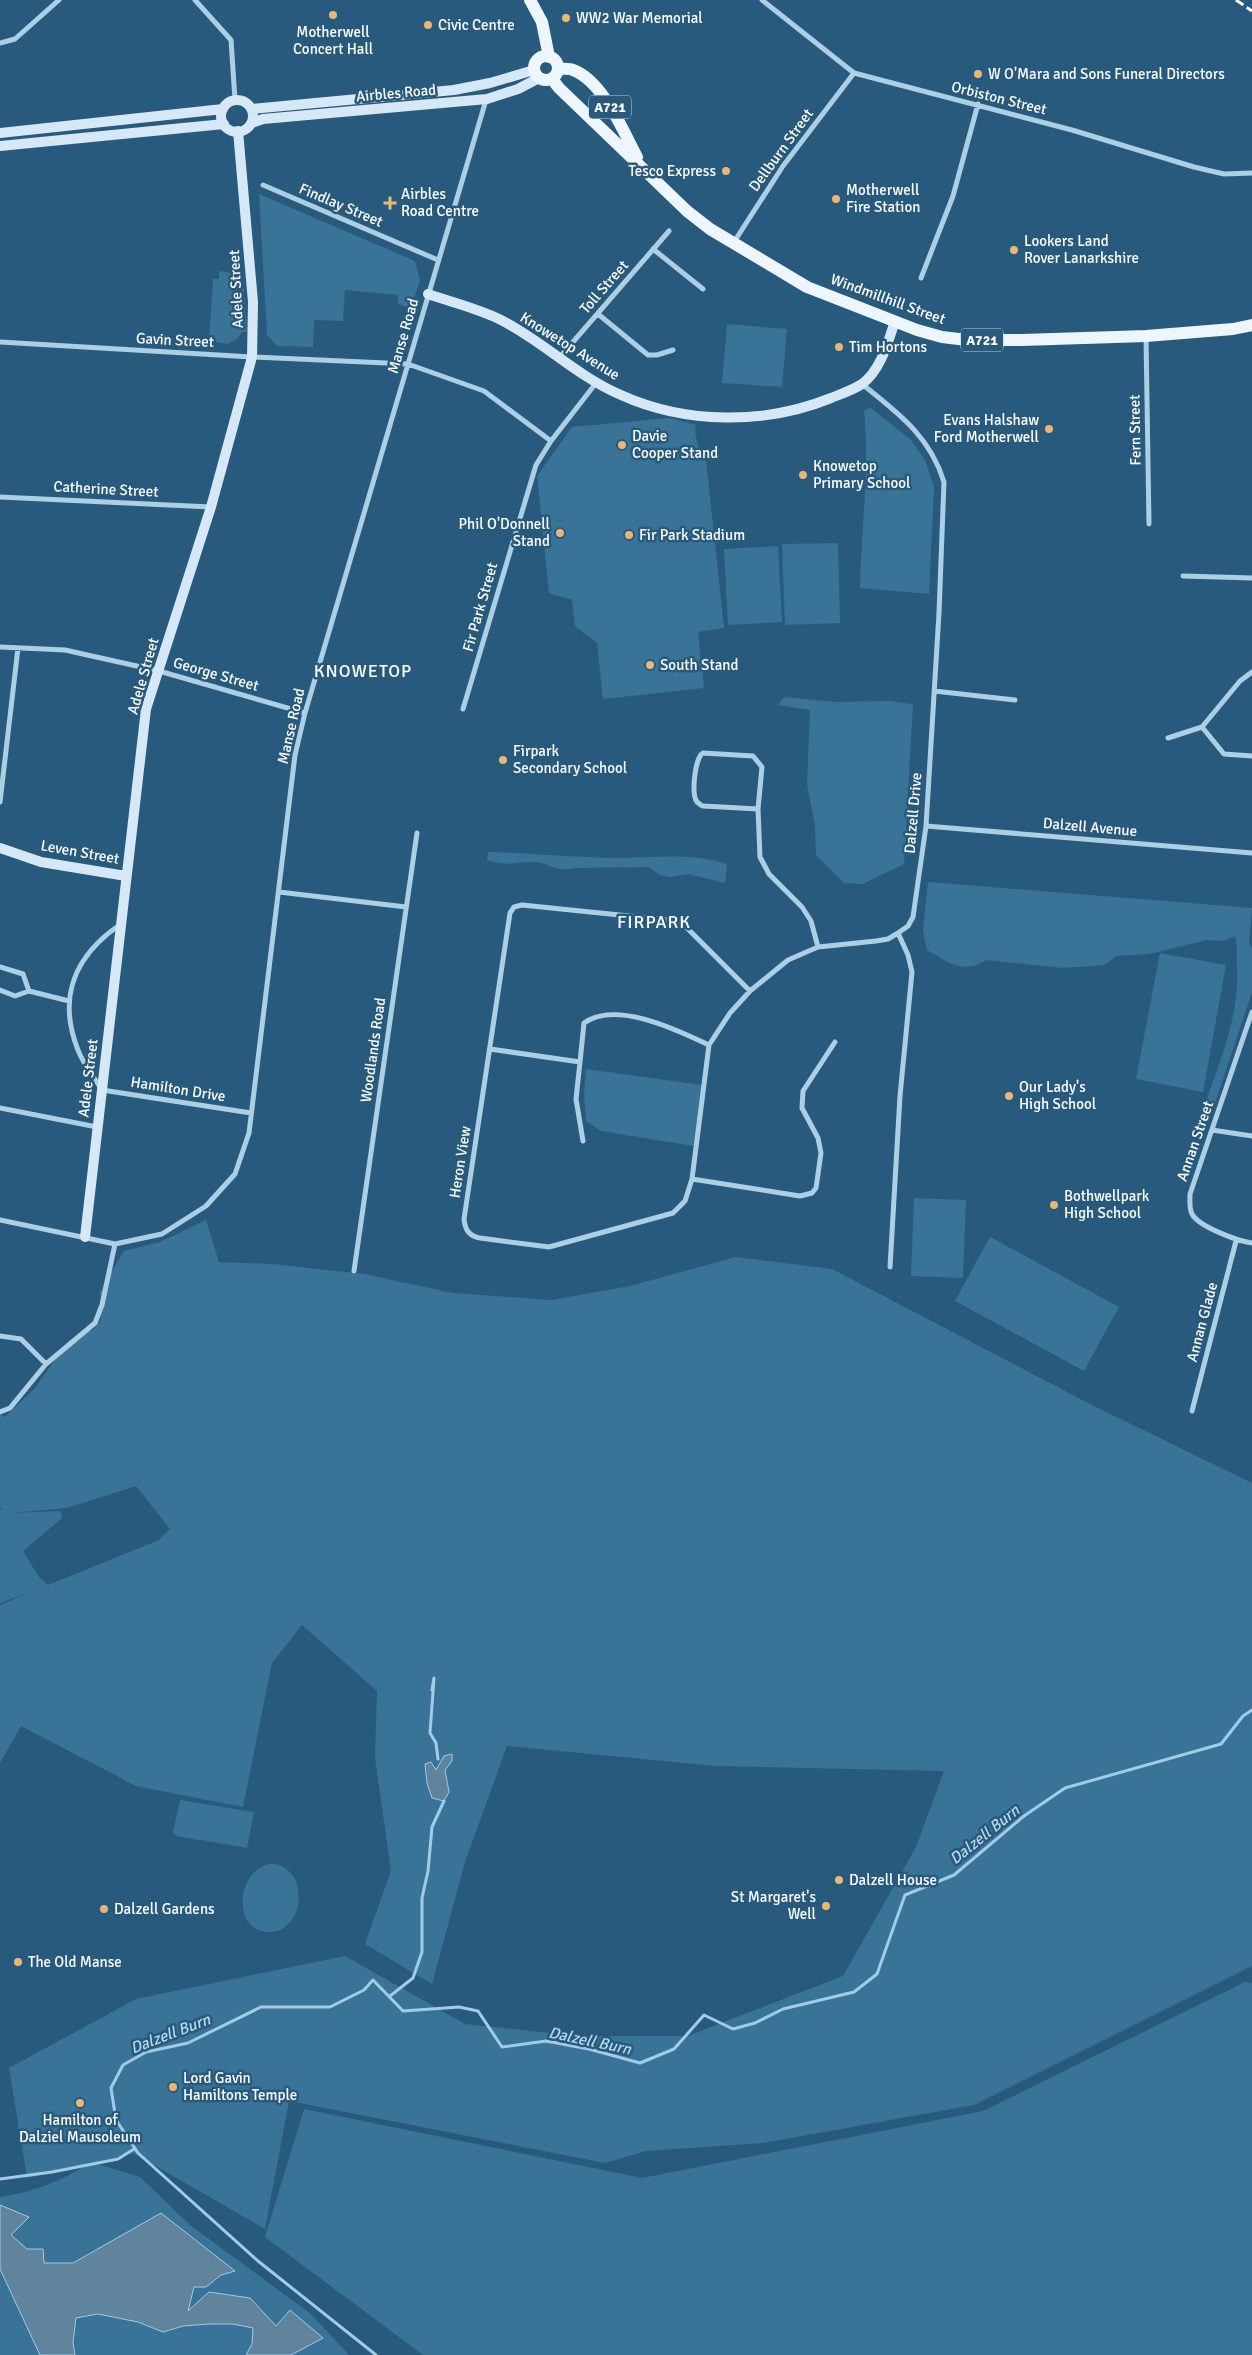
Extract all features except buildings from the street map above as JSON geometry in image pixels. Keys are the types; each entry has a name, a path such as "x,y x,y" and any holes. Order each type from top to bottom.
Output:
{"main road":[{"path":"530,0 542,22 545,69"},
{"name":"Windmillhill Street","path":"545,69 573,70 592,82 607,103 643,167"},
{"name":"Windmillhill Street","path":"545,69 559,88 687,211 733,244 808,287 895,321 942,337 967,340 1146,336 1233,329 1252,325"}],"street":[{"path":"0,43 14,39 59,0"},
{"path":"195,0 231,40 235,100"},
{"name":"Orbiston Street","path":"762,0 854,73 978,104 1162,156 1194,168 1224,174 1252,173"},
{"name":"Airbles Road","path":"238,131 263,119 486,99 518,89 545,69"},
{"name":"Airbles Road","path":"252,109 454,90 545,69"},
{"name":"Dellburn Street","path":"733,244 783,166 854,73"},
{"name":"Manse Road","path":"0,1220 115,1244 162,1234 206,1206 235,1174 249,1133 280,892 295,756 305,713 486,99"},
{"path":"224,124 222,118 223,109 229,102 235,100 246,103 252,109 252,123"},
{"path":"920,278 953,196 978,104"},
{"path":"0,132 223,109"},
{"path":"0,146 224,124 238,131"},
{"name":"Adele Street","path":"85,1237 146,709 211,507 252,357 253,302 238,131"},
{"name":"Findlay Street","path":"263,185 438,260"},
{"name":"Toll Street","path":"558,359 669,232"},
{"path":"653,249 703,289"},
{"name":"Knowetop Avenue","path":"428,294 500,320 596,383 620,395 662,410 724,417 766,414 805,408 862,384 878,363 895,321"},
{"path":"598,314 648,354 657,355 673,350"},
{"name":"Fern Street","path":"1146,336 1149,524"},
{"name":"Gavin Street","path":"0,342 408,364 484,391 551,441"},
{"name":"Fir Park Street","path":"463,709 536,465 551,441 596,383"},
{"name":"Dalzell Drive","path":"862,384 928,444 938,462 944,482 926,826 913,917 908,926 898,933"},
{"name":"Catherine Street","path":"0,497 211,507"},
{"path":"1183,576 1252,578"},
{"name":"George Street","path":"0,647 66,650 158,671 305,713"},
{"path":"0,802 18,648"},
{"path":"1168,738 1202,728 1240,681 1252,672"},
{"path":"934,691 1015,700"},
{"path":"1202,728 1224,754 1252,756"},
{"path":"758,809 703,806 697,802 694,795 696,760 699,755 703,753 753,756 758,760 762,767 758,809 760,857 769,874 802,907 811,921 818,947"},
{"name":"Dalzell Avenue","path":"926,826 1252,853"},
{"name":"Woodlands Road","path":"354,1271 417,833"},
{"name":"Leven Street","path":"0,848 41,862 126,876"},
{"path":"280,892 406,907"},
{"name":"Heron View","path":"750,991 678,921 522,905 514,907 510,912 464,1219 465,1227 473,1237 549,1247 662,1218 673,1213 685,1201 692,1180 709,1045 730,1013 750,991 788,960 818,947 876,941 898,933"},
{"path":"102,1090 78,1051 68,1008 75,974 90,952 106,934 121,924"},
{"path":"890,1267 900,1096 912,972 908,955 898,933"},
{"path":"0,967 23,974 29,990"},
{"path":"0,990 16,996 29,990 69,1002"},
{"name":"Annan Street","path":"1252,1012 1190,1194 1190,1204 1197,1219 1236,1241 1252,1243"},
{"path":"583,1141 576,1099 584,1023 595,1015 624,1016 662,1024 709,1045"},
{"path":"692,1180 800,1196 812,1193 816,1188 821,1153 818,1138 802,1108 803,1091 835,1042"},
{"path":"490,1049 580,1062"},
{"name":"Hamilton Drive","path":"102,1090 251,1113"},
{"path":"0,1108 97,1127"},
{"path":"1212,1130 1252,1136"},
{"name":"Annan Glade","path":"1192,1410 1236,1241"},
{"path":"0,1412 10,1408 46,1364 95,1323 102,1305 115,1244"},
{"path":"0,1336 21,1339 46,1364"}],"shaded area":[{"path":"259,194 415,261 420,280 411,308 398,304 398,295 345,290 343,321 314,320 313,347 277,346 267,335"},
{"path":"219,271 239,273 243,281 247,332 242,332 237,339 228,344 209,341 213,279 219,279"},
{"path":"727,324 787,329 782,387 722,383"},
{"path":"870,407 911,440 925,460 934,487 929,594 860,588 866,477 864,411"},
{"name":"Fir Park Stadium","path":"669,418 696,425 696,437 701,459 706,459 724,628 698,632 704,688 603,699 597,643 575,626 572,600 549,593 537,476 572,427"},
{"path":"838,543 840,623 785,625 782,544"},
{"path":"778,546 782,622 728,625 724,549"},
{"path":"784,697 834,702 889,701 913,704 904,864 863,884 844,883 816,855 815,825 807,784 810,710 778,705"},
{"path":"488,852 613,858 671,856 713,860 727,864 725,883 688,874 670,877 660,875 648,867 562,869 539,862 500,863 487,860"},
{"path":"928,882 1252,908 1249,944 1252,948 1252,992 1207,1127 1204,1118 1205,1105 1228,1037 1235,1002 1237,948 1235,936 1224,941 1207,940 1149,954 1117,956 1104,965 1063,968 986,960 963,967 927,950 923,931"},
{"path":"1160,953 1226,965 1203,1092 1136,1079"},
{"path":"586,1069 702,1085 694,1146 601,1131 586,1121 584,1093"},
{"path":"914,1198 966,1200 963,1278 911,1276"},
{"path":"206,1220 219,1262 272,1264 364,1274 453,1293 551,1300 630,1286 736,1257 832,1269 1092,1405 1252,1483 1252,1966 974,2105 763,2143 646,2151 605,2163 289,2101 265,2229 133,2153 94,2163 140,2177 190,2225 311,2314 349,2355 0,2355 0,2197 47,2185 89,2164 27,2178 9,2068 136,1999 345,1956 465,2024 578,2036 688,2036 843,1976 916,1847 944,1771 715,1766 507,1746 465,1862 432,1984 365,1944 391,1871 375,1758 377,1691 302,1625 272,1663 243,1807 136,1786 21,1726 0,1763 0,1605 32,1591 0,1603 0,1510 3,1510 0,1508 0,1415 5,1417 35,1388 68,1342 94,1329 101,1320 100,1292 124,1251 160,1242","holes":["136,1486 170,1529 159,1540 48,1585 39,1577 23,1551 62,1518 61,1511 9,1513 67,1508"]},
{"path":"990,1237 1119,1307 1084,1371 955,1301"},
{"path":"452,1754 452,1761 445,1770 449,1792 444,1801 432,1798 427,1783 425,1764 431,1762 436,1770 444,1756"},
{"path":"180,1800 254,1812 247,1848 176,1836 173,1832"},
{"path":"268,1864 281,1866 291,1873 297,1883 299,1896 292,1920 283,1928 271,1932 259,1930 250,1924 244,1914 242,1903 244,1890 249,1879 257,1870"},
{"path":"1245,1982 1252,1983 1252,2355 423,2355 265,2237 304,2109 642,2178 983,2111"},
{"path":"0,2205 29,2217 11,2235 27,2249 43,2249 44,2263 73,2263 161,2213 235,2271 221,2275 206,2287 194,2287 188,2311 209,2292 250,2298 276,2326 290,2310 323,2338 291,2355 246,2355 252,2344 253,2328 233,2324 209,2324 183,2326 163,2332 138,2322 98,2314 76,2318 73,2342 75,2355 40,2355 0,2269"}],"waterway":[{"path":"432,1690 434,1678 430,1733 436,1743 438,1759"},
{"name":"Dalzell Burn","path":"376,2355 258,2261 138,2153 116,2120 111,2088 123,2065 146,2052 188,2043 261,2007 330,2007 364,1990 373,1980 403,2011 459,2007 478,2011 502,2047 546,2041 589,2049 640,2063 674,2049 704,2015 733,2029 755,2023 783,2009 854,1992 877,1974 905,1895 954,1875 1024,1816 1065,1788 1221,1744 1243,1716 1252,1710"},
{"path":"390,1996 413,1978 422,1952 422,1898 428,1871 432,1827 444,1801"},
{"path":"0,2179 52,2172 118,2159 134,2149"}],"railway":[{"path":"1236,0 1252,11"}],"place":[{"name":"Motherwell Concert Hall","path":"333,15"},
{"name":"WW2 War Memorial","path":"566,18"},
{"name":"Civic Centre","path":"428,25"},
{"name":"W O'Mara and Sons Funeral Directors","path":"978,74"},
{"name":"Tesco Express","path":"726,171"},
{"name":"Motherwell Fire Station","path":"836,199"},
{"name":"Airbles Road Centre","path":"390,203"},
{"name":"Lookers Land Rover Lanarkshire","path":"1014,250"},
{"name":"Tim Hortons","path":"839,347"},
{"name":"Evans Halshaw Ford Motherwell","path":"1049,429"},
{"name":"Davie Cooper Stand","path":"622,445"},
{"name":"Knowetop Primary School","path":"803,475"},
{"name":"Phil O'Donnell Stand","path":"560,533"},
{"name":"Fir Park Stadium","path":"629,535"},
{"name":"South Stand","path":"650,665"},
{"name":"Firpark Secondary School","path":"503,760"},
{"name":"Our Lady's High School","path":"1009,1096"},
{"name":"Bothwellpark High School","path":"1054,1205"},
{"name":"Dalzell House","path":"839,1880"},
{"name":"St Margaret's Well","path":"826,1906"},
{"name":"Dalzell Gardens","path":"104,1909"},
{"name":"The Old Manse","path":"18,1962"},
{"name":"Lord Gavin Hamiltons Temple","path":"173,2087"},
{"name":"Hamilton of Dalziel Mausoleum","path":"80,2103"}],"district":[{"name":"KNOWETOP","path":"363,671"},
{"name":"FIRPARK","path":"654,922"}]}
